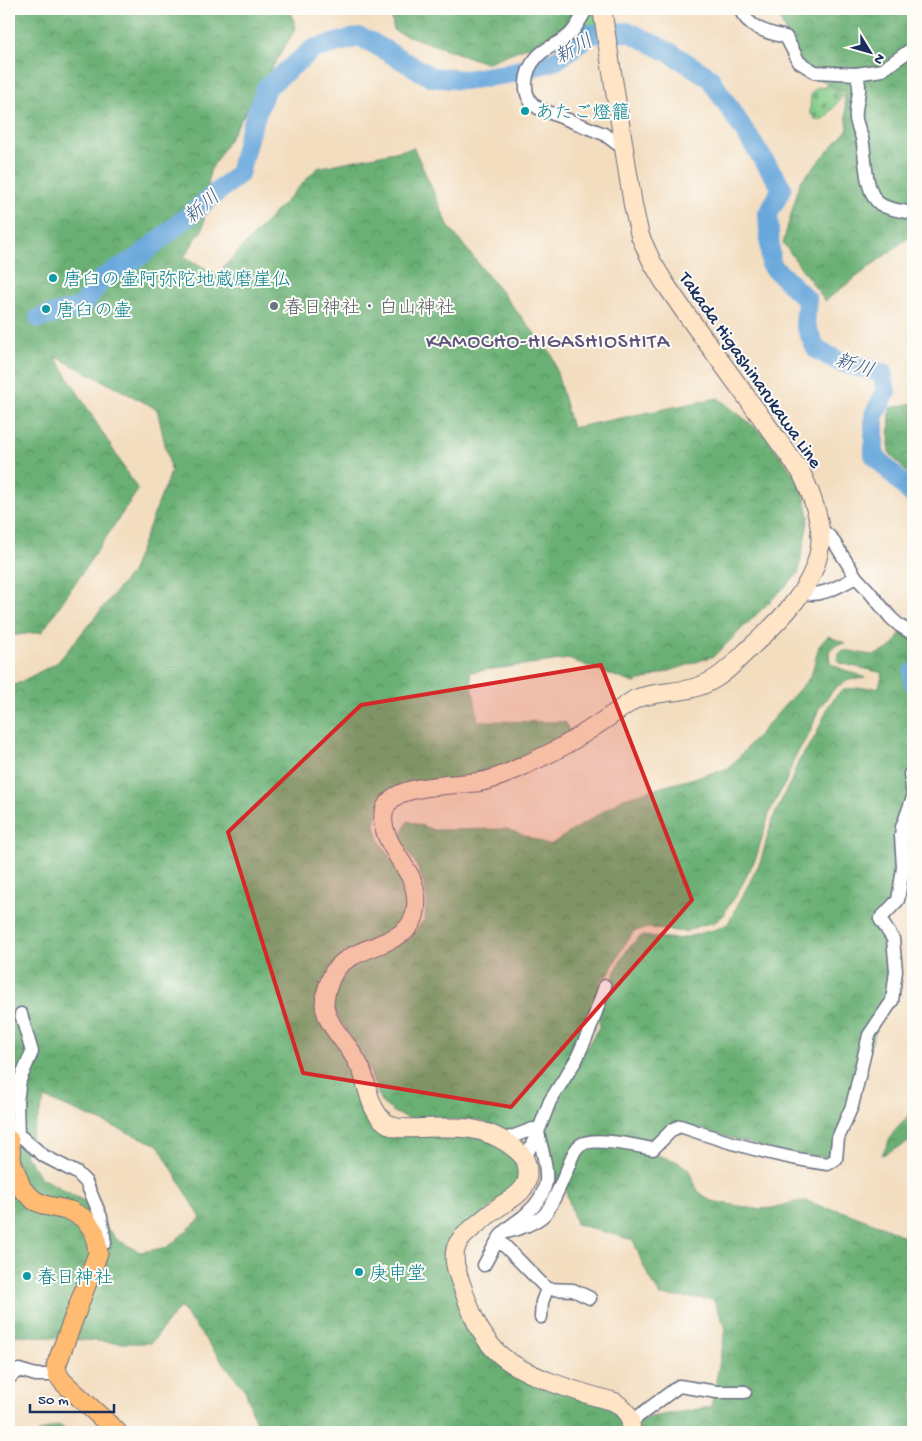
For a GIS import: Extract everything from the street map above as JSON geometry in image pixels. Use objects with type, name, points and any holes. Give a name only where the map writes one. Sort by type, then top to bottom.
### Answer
[{"type":"main road","name":"Takada Higashinarukawa Line","points":[[525,1158],[503,1140],[488,1132],[463,1127],[403,1128],[391,1126],[379,1116],[372,1105],[362,1070],[352,1052],[334,1028],[324,1007],[328,986],[334,971],[358,952],[388,941],[405,932],[412,922],[416,911],[416,895],[412,880],[386,836],[383,825],[385,810],[392,799],[410,790],[482,782],[505,774],[566,744],[635,700],[646,696],[694,688],[710,682],[767,632],[792,606],[802,592],[816,560],[820,545],[812,495],[801,472],[684,311],[652,262],[640,236],[602,9]]},
{"type":"main road","points":[[9,1140],[12,1163],[22,1189],[35,1201],[71,1211],[85,1220],[95,1233],[98,1253],[56,1366],[58,1375],[63,1382],[117,1432]]},
{"type":"main road","points":[[525,1158],[528,1173],[525,1185],[519,1193],[491,1213],[458,1244],[454,1261],[474,1319],[496,1352],[514,1366],[537,1376],[615,1402],[624,1409],[632,1427]]},
{"type":"street","points":[[587,9],[572,33],[537,56],[526,78],[527,96],[532,104],[555,116],[604,134],[624,149]]},
{"type":"street","points":[[740,9],[745,18],[761,30],[786,37],[800,62],[815,72],[856,74],[882,70],[913,48]]},
{"type":"street","points":[[856,74],[860,84],[856,119],[873,196],[879,204],[888,208],[913,213]]},
{"type":"street","points":[[818,526],[832,539],[856,577],[891,618],[911,632]]},
{"type":"street","points":[[802,592],[809,595],[833,589],[856,577]]},
{"type":"street","points":[[500,1236],[526,1226],[545,1214],[561,1184],[574,1153],[580,1145],[595,1142],[621,1143],[653,1149],[672,1130],[680,1126],[710,1137],[802,1160],[828,1164],[836,1159],[838,1138],[852,1106],[869,1035],[892,1001],[896,971],[893,939],[880,919],[898,900],[903,868],[902,827],[913,796],[910,774],[913,769]]},
{"type":"street","points":[[525,1158],[550,1101],[576,1060],[590,1030],[605,986]]},
{"type":"street","points":[[21,1014],[32,1052],[20,1080],[17,1102],[18,1134],[44,1156],[77,1173],[86,1182],[101,1217],[105,1245],[98,1253]]},
{"type":"street","points":[[484,1264],[500,1236],[537,1205],[544,1190],[547,1177],[546,1160],[538,1132],[532,1129],[503,1140]]},
{"type":"street","points":[[500,1236],[548,1289],[573,1290],[590,1298]]},
{"type":"street","points":[[540,1317],[542,1302],[548,1289]]},
{"type":"street","points":[[9,1378],[19,1370],[36,1375],[58,1375]]},
{"type":"street","points":[[632,1427],[680,1386],[716,1392],[745,1392]]},
{"type":"highlighted area","points":[[601,665],[692,900],[511,1107],[303,1073],[228,832],[361,705]]},
{"type":"green space","points":[[9,9],[290,9],[296,28],[210,171],[203,228],[184,257],[217,274],[317,168],[414,148],[449,227],[552,355],[572,428],[718,398],[765,435],[795,476],[805,497],[809,516],[798,574],[714,656],[634,683],[568,659],[470,672],[478,721],[565,722],[570,733],[503,768],[378,808],[375,826],[379,840],[405,883],[409,896],[409,910],[400,926],[320,983],[346,1057],[355,1073],[373,1121],[443,1130],[484,1139],[503,1148],[518,1162],[520,1176],[514,1187],[451,1241],[479,1341],[612,1409],[624,1423],[624,1432],[259,1432],[245,1390],[180,1307],[151,1343],[124,1343],[17,1335],[9,1340],[9,688],[58,662],[131,573],[171,471],[157,409],[55,356],[138,490],[42,632],[9,636]],"holes":[[[45,1098],[158,1145],[201,1218],[168,1247],[140,1252],[116,1239],[87,1203],[40,1177],[25,1154]]]},
{"type":"green space","points":[[390,9],[583,9],[565,32],[486,63],[394,31]]},
{"type":"green space","points":[[593,9],[596,9],[601,40],[562,66],[545,71],[537,69],[551,54],[577,35]]},
{"type":"green space","points":[[778,9],[913,9],[913,234],[825,301],[783,243],[800,182],[848,129],[844,93],[802,68],[778,15]]},
{"type":"green space","points":[[827,84],[843,95],[826,117],[817,121],[810,113],[811,93],[818,87],[823,88]]},
{"type":"green space","points":[[913,403],[913,480],[889,452],[890,408]]},
{"type":"green space","points":[[903,632],[913,638],[913,759],[910,765],[908,796],[894,899],[877,914],[876,924],[890,941],[894,981],[830,1158],[776,1151],[676,1122],[652,1142],[587,1138],[553,1195],[537,1214],[530,1218],[542,1204],[543,1134],[562,1089],[600,1025],[598,1019],[605,998],[615,973],[627,951],[642,936],[679,939],[717,929],[728,924],[761,860],[772,820],[798,762],[815,737],[829,705],[845,689],[879,687],[883,673],[840,663],[837,660],[838,654],[847,651],[872,655],[879,653],[893,646]]},
{"type":"green space","points":[[828,636],[845,643],[836,645],[829,651],[830,662],[865,678],[849,680],[836,687],[819,708],[811,730],[795,757],[786,781],[770,811],[756,858],[736,896],[724,915],[715,922],[698,926],[685,932],[648,928],[634,931],[607,976],[603,977],[602,985],[579,1045],[573,1040],[564,1072],[540,1122],[511,1133],[479,1120],[411,1119],[395,1113],[381,1102],[365,1059],[334,1008],[337,986],[350,968],[408,940],[425,919],[427,898],[423,881],[415,862],[399,839],[408,821],[434,830],[507,829],[550,845],[624,798],[729,768],[811,676],[819,646]]},
{"type":"green space","points":[[913,811],[913,863],[908,867],[906,831]]},
{"type":"green space","points":[[913,1111],[913,1140],[882,1155],[893,1133]]},
{"type":"green space","points":[[585,1148],[633,1148],[676,1161],[688,1169],[698,1191],[711,1201],[756,1209],[807,1201],[829,1209],[839,1210],[889,1229],[913,1242],[913,1432],[638,1432],[639,1419],[711,1407],[726,1328],[713,1299],[660,1296],[643,1265],[633,1240],[576,1224],[565,1188],[580,1154]]},
{"type":"green space","points":[[59,1425],[68,1432],[38,1432]]},
{"type":"waterway","name":"新川","points":[[39,318],[81,307],[103,278],[140,256],[239,174],[249,134],[266,88],[313,49],[359,37],[431,77],[465,80],[506,74],[557,60],[590,34],[629,32],[669,52],[709,77],[782,188],[768,214],[771,265],[807,300],[805,324],[816,349],[842,363],[883,373],[886,392],[874,415],[874,455],[913,495]]},
{"type":"waterway","name":"新川","points":[[913,673],[913,682]]},
{"type":"place","name":"あたご燈籠","points":[[525,111]]},
{"type":"place","name":"唐臼の壷阿弥陀地蔵磨崖仏","points":[[53,278]]},
{"type":"place","name":"春日神社・白山神社","points":[[274,306]]},
{"type":"place","name":"唐臼の壷","points":[[46,309]]},
{"type":"place","name":"庚申堂","points":[[359,1272]]},
{"type":"place","name":"春日神社","points":[[27,1276]]},
{"type":"district","name":"KAMOCHO-HIGASHIOSHITA","points":[[548,340]]}]
